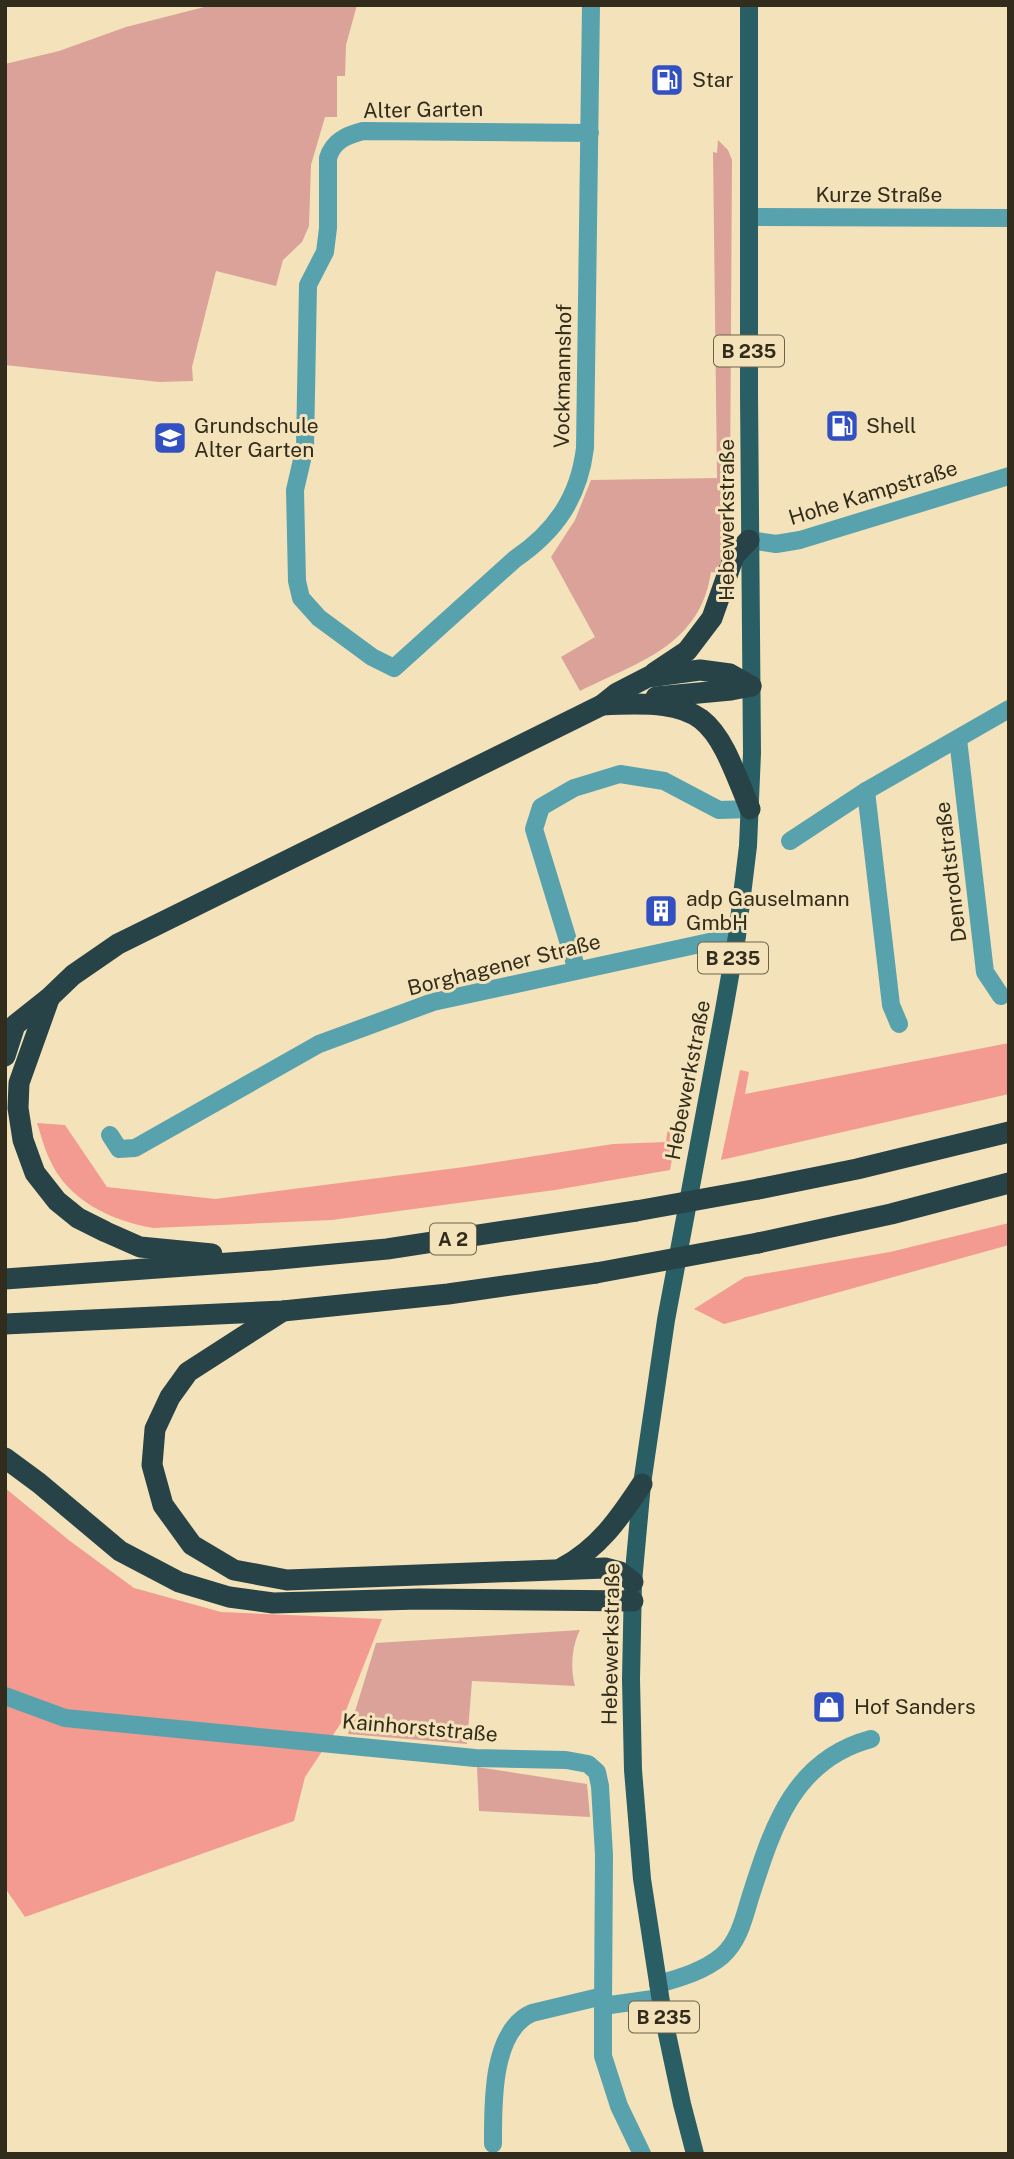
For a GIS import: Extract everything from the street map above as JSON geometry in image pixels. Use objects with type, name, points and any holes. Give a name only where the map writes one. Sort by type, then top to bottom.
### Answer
[{"type":"highway","points":[[613,705],[617,693],[648,677],[687,651],[712,618],[734,556],[749,540]]},
{"type":"highway","points":[[648,677],[700,670],[730,674],[751,686]]},
{"type":"highway","points":[[5,1056],[15,1025],[73,975],[118,944],[613,705],[751,686]]},
{"type":"highway","points":[[613,705],[675,706],[696,715],[718,735],[750,809]]},
{"type":"highway","points":[[49,998],[19,1083],[18,1108],[23,1140],[35,1172],[57,1200],[78,1218],[141,1247],[270,1260]]},
{"type":"highway","name":"A 2","points":[[5,1279],[387,1249],[636,1211],[758,1189],[858,1169],[1009,1132]]},
{"type":"highway","points":[[5,1324],[283,1311],[448,1294],[596,1273],[758,1243],[891,1214],[1009,1183]]},
{"type":"highway","points":[[283,1311],[188,1372],[170,1397],[156,1429],[152,1465],[163,1505],[192,1545],[234,1570],[287,1580],[605,1568],[620,1572],[633,1592]]},
{"type":"highway","points":[[5,1458],[120,1551],[179,1582],[229,1597],[273,1603],[633,1592]]},
{"type":"highway","points":[[560,1569],[584,1556],[599,1543],[642,1484]]},
{"type":"main road","name":"Hebewerkstraße","points":[[695,2154],[659,1991],[642,1879],[633,1770],[633,1592],[642,1484],[666,1320],[737,936],[750,809],[749,5]]},
{"type":"street","name":"Vockmannshof","points":[[394,668],[551,530],[564,511],[583,467],[591,5]]},
{"type":"street","name":"Alter Garten","points":[[394,668],[372,657],[319,618],[301,598],[295,549],[295,490],[305,447],[309,285],[325,252],[330,151],[343,138],[363,131],[590,133]]},
{"type":"street","name":"Kurze Straße","points":[[749,217],[1009,218]]},
{"type":"street","name":"Hohe Kampstraße","points":[[749,540],[776,544],[800,540],[1009,476]]},
{"type":"street","points":[[790,841],[866,791],[1009,709]]},
{"type":"street","name":"Denrodtstraße","points":[[958,739],[985,972],[1001,996]]},
{"type":"street","points":[[577,970],[534,829],[541,807],[574,788],[620,774],[664,782],[719,810],[750,809]]},
{"type":"street","points":[[866,791],[891,1004],[899,1024]]},
{"type":"street","name":"Borghagener Straße","points":[[110,1135],[119,1149],[135,1148],[319,1044],[433,1002],[737,936]]},
{"type":"street","name":"Kainhorststraße","points":[[5,1696],[65,1717],[475,1758],[566,1760],[588,1764],[597,1772],[604,1855],[603,2056],[619,2106],[642,2154]]},
{"type":"street","points":[[493,2144],[498,2072],[503,2048],[512,2028],[532,2012],[659,1991],[722,1955],[734,1942],[742,1925],[780,1813],[817,1768],[841,1751],[871,1739]]},
{"type":"shaded area","points":[[212,5],[357,5],[346,45],[345,76],[337,76],[337,117],[325,117],[311,165],[309,226],[302,242],[283,260],[276,286],[216,271],[192,367],[193,381],[159,382],[5,365],[5,64],[59,51],[126,27]]},
{"type":"shaded area","points":[[718,140],[728,150],[732,160],[730,493],[719,573],[711,572],[705,597],[694,618],[680,635],[644,660],[580,691],[561,657],[595,637],[551,557],[575,520],[591,480],[717,478],[713,152],[717,153]]},
{"type":"shaded area","points":[[1009,1043],[1009,1094],[721,1160],[740,1070],[749,1072],[745,1094]]},
{"type":"shaded area","points":[[37,1123],[65,1125],[107,1187],[215,1199],[464,1167],[613,1144],[666,1142],[668,1126],[674,1149],[670,1170],[555,1190],[332,1220],[153,1228],[107,1214],[79,1197],[58,1174],[46,1151]]},
{"type":"shaded area","points":[[1009,1223],[1009,1245],[724,1324],[694,1309],[745,1277],[890,1252]]},
{"type":"shaded area","points":[[5,1488],[134,1588],[221,1612],[382,1619],[341,1723],[305,1777],[294,1821],[25,1917],[5,1888]]},
{"type":"shaded area","points":[[580,1630],[573,1657],[575,1686],[472,1681],[467,1744],[348,1734],[376,1643]]},
{"type":"shaded area","points":[[477,1767],[587,1784],[590,1817],[479,1811]]},
{"type":"place","name":"Star","points":[[667,80]]},
{"type":"place","name":"Shell","points":[[842,426]]},
{"type":"place","name":"Grundschule Alter Garten","points":[[170,438]]},
{"type":"place","name":"adp Gauselmann GmbH","points":[[661,911]]},
{"type":"place","name":"Hof Sanders","points":[[829,1707]]}]
